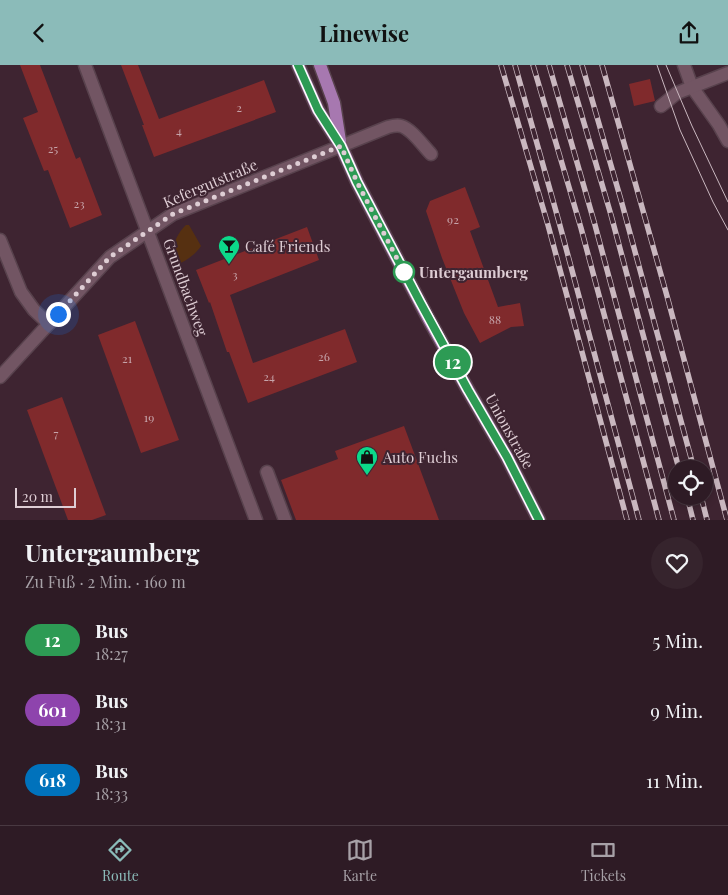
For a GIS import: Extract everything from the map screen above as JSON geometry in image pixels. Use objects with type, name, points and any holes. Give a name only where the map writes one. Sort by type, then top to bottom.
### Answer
[{"type":"main road","name":"Unionstraße","points":[[298,65],[318,110],[341,146],[357,182],[424,309],[507,457],[539,520]]},
{"type":"main road","name":"Unionstraße","points":[[320,65],[334,103],[341,146]]},
{"type":"street","name":"Grundbachweg","points":[[85,65],[256,520]]},
{"type":"street","points":[[684,65],[692,87],[728,141]]},
{"type":"street","points":[[660,106],[678,93],[728,73]]},
{"type":"street","points":[[341,146],[388,127],[400,126],[414,135],[431,154]]},
{"type":"street","name":"Kefergutstraße","points":[[0,377],[110,257],[173,214],[341,146]]},
{"type":"street","points":[[0,240],[21,292],[34,310],[49,324]]},
{"type":"street","points":[[267,472],[285,520]]},
{"type":"shaded area","points":[[186,225],[189,225],[201,246],[190,258],[175,265],[173,260],[174,243]]},
{"type":"building","points":[[20,65],[40,65],[76,159],[80,157],[102,215],[70,228],[48,170],[44,171],[23,118],[38,112]]},
{"type":"building","points":[[121,65],[138,65],[159,119],[264,80],[276,112],[154,157]]},
{"type":"building","points":[[650,79],[655,101],[634,106],[629,84]]},
{"type":"building","points":[[465,187],[480,227],[470,231],[498,307],[520,303],[524,326],[511,327],[480,343],[464,313],[426,211],[430,201]]},
{"type":"building","points":[[307,227],[319,260],[230,295],[253,363],[345,329],[357,362],[248,403],[196,270]]},
{"type":"building","points":[[135,321],[179,440],[141,453],[98,335]]},
{"type":"building","points":[[62,397],[106,515],[92,520],[68,520],[27,410]]},
{"type":"building","points":[[404,426],[439,520],[296,520],[281,480],[338,459],[335,451]]},
{"type":"tram line","points":[[657,65],[680,130],[728,230]]},
{"type":"tram line","points":[[666,65],[728,202]]},
{"type":"railway","points":[[501,65],[548,225],[627,520]]},
{"type":"railway","points":[[515,65],[639,520]]},
{"type":"railway","points":[[533,65],[581,228],[659,520]]},
{"type":"railway","points":[[549,65],[595,225],[674,520]]},
{"type":"railway","points":[[567,65],[611,215],[677,460]]},
{"type":"railway","points":[[582,65],[692,460]]},
{"type":"railway","points":[[602,65],[727,520]]},
{"type":"railway","points":[[689,505],[693,520]]},
{"type":"railway","points":[[703,505],[707,520]]},
{"type":"bus line","name":"12","points":[[298,65],[318,110],[341,146],[357,182],[420,302],[507,457],[539,520]]},
{"type":"place","name":"Café Friends","points":[[229,265]]},
{"type":"place","name":"Untergaumberg","points":[[404,272]]},
{"type":"place","name":"Auto Fuchs","points":[[367,476]]},
{"type":"route","points":[[58,314],[110,257],[173,214],[341,146],[357,182],[404,272]]}]
